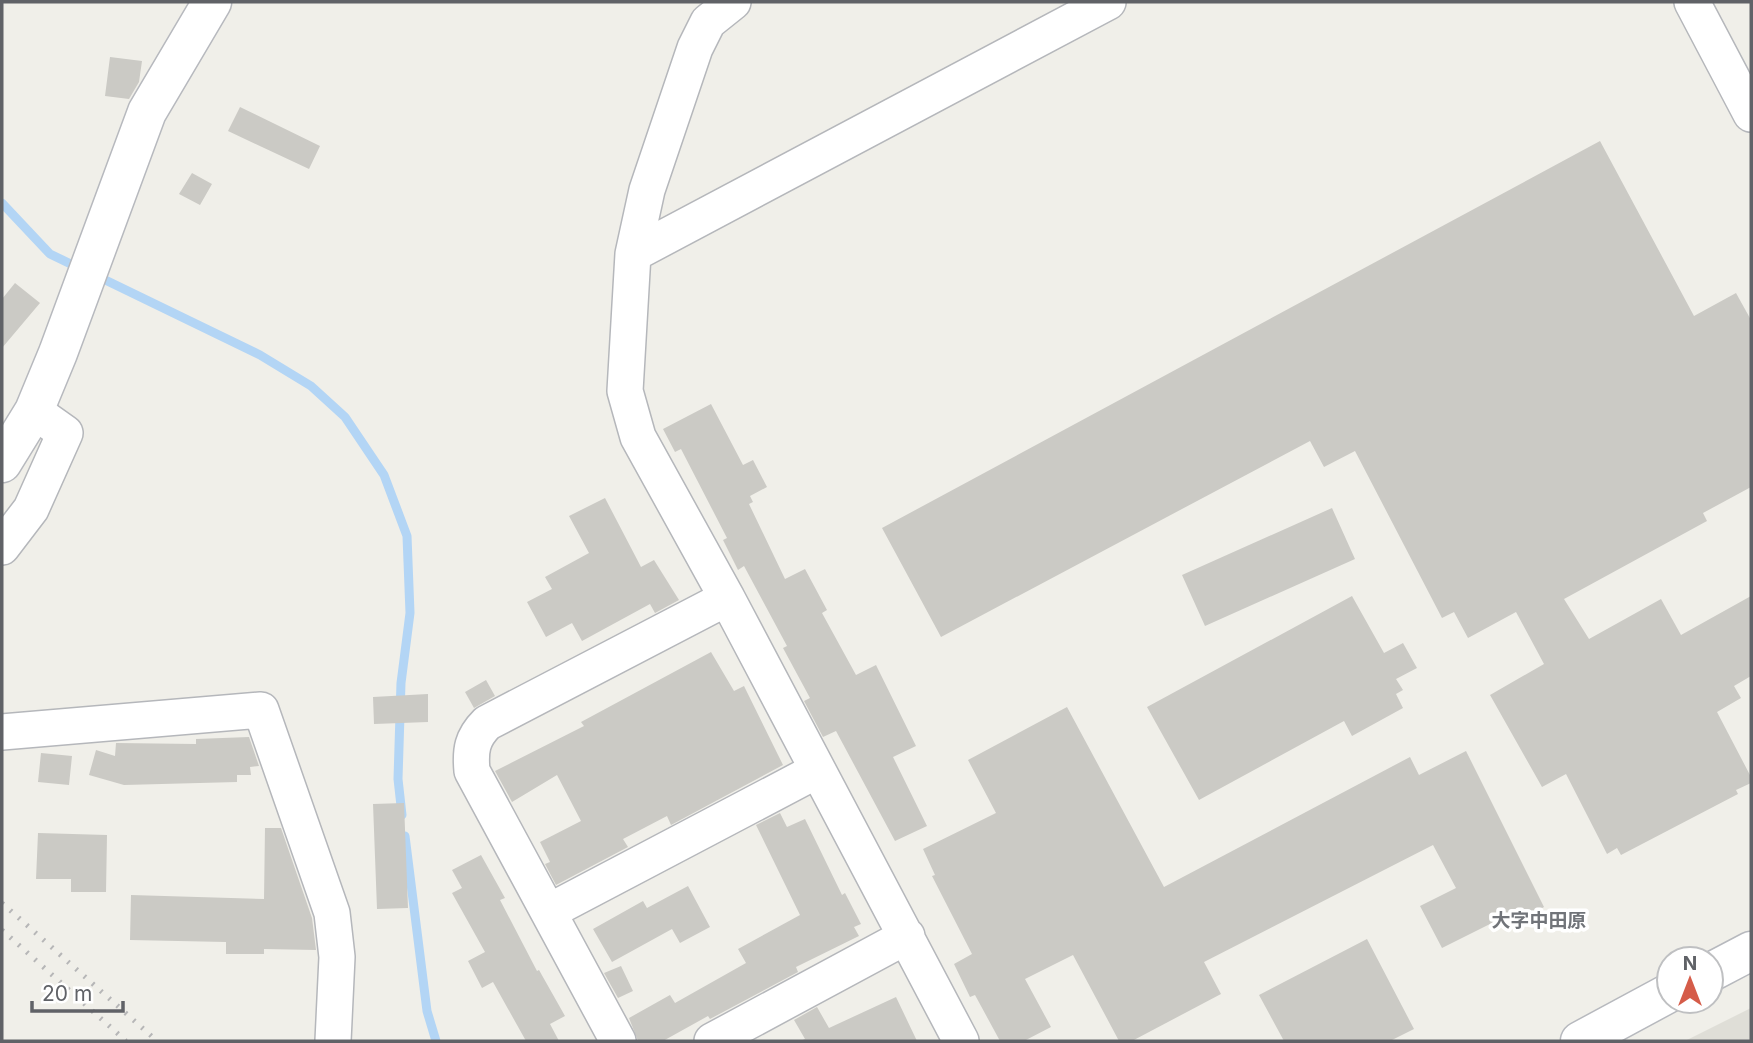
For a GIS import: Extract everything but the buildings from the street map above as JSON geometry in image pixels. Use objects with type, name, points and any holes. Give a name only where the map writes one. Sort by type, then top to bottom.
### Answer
[{"type":"street","points":[[2,463],[34,411],[147,112],[212,2]]},
{"type":"street","points":[[733,2],[708,22],[695,48],[648,190],[633,254],[625,391],[638,437],[727,598],[816,771],[961,1041]]},
{"type":"street","points":[[633,254],[1108,2]]},
{"type":"street","points":[[1692,2],[1751,114]]},
{"type":"street","points":[[2,547],[31,509],[65,433],[34,411]]},
{"type":"street","points":[[618,1041],[472,771],[470,751],[476,734],[487,723],[727,598]]},
{"type":"street","points":[[2,732],[261,710],[332,912],[337,957],[333,1041]]},
{"type":"street","points":[[550,911],[816,771]]},
{"type":"street","points":[[712,1041],[906,936]]},
{"type":"street","points":[[1725,965],[1751,951]]},
{"type":"street","points":[[1580,1041],[1655,1001]]},
{"type":"shaded area","points":[[1751,1008],[1751,1041],[1685,1041]]},
{"type":"waterway","points":[[2,203],[50,254],[79,268]]},
{"type":"waterway","points":[[95,275],[260,355],[311,386],[345,417],[384,475],[407,536],[410,613],[401,683],[398,779],[402,815]]},
{"type":"waterway","points":[[405,836],[427,1011],[436,1041]]},
{"type":"railway","points":[[2,903],[157,1041]]},
{"type":"railway","points":[[2,930],[126,1041]]},
{"type":"district","name":"大字中田原","points":[[1539,920]]}]
